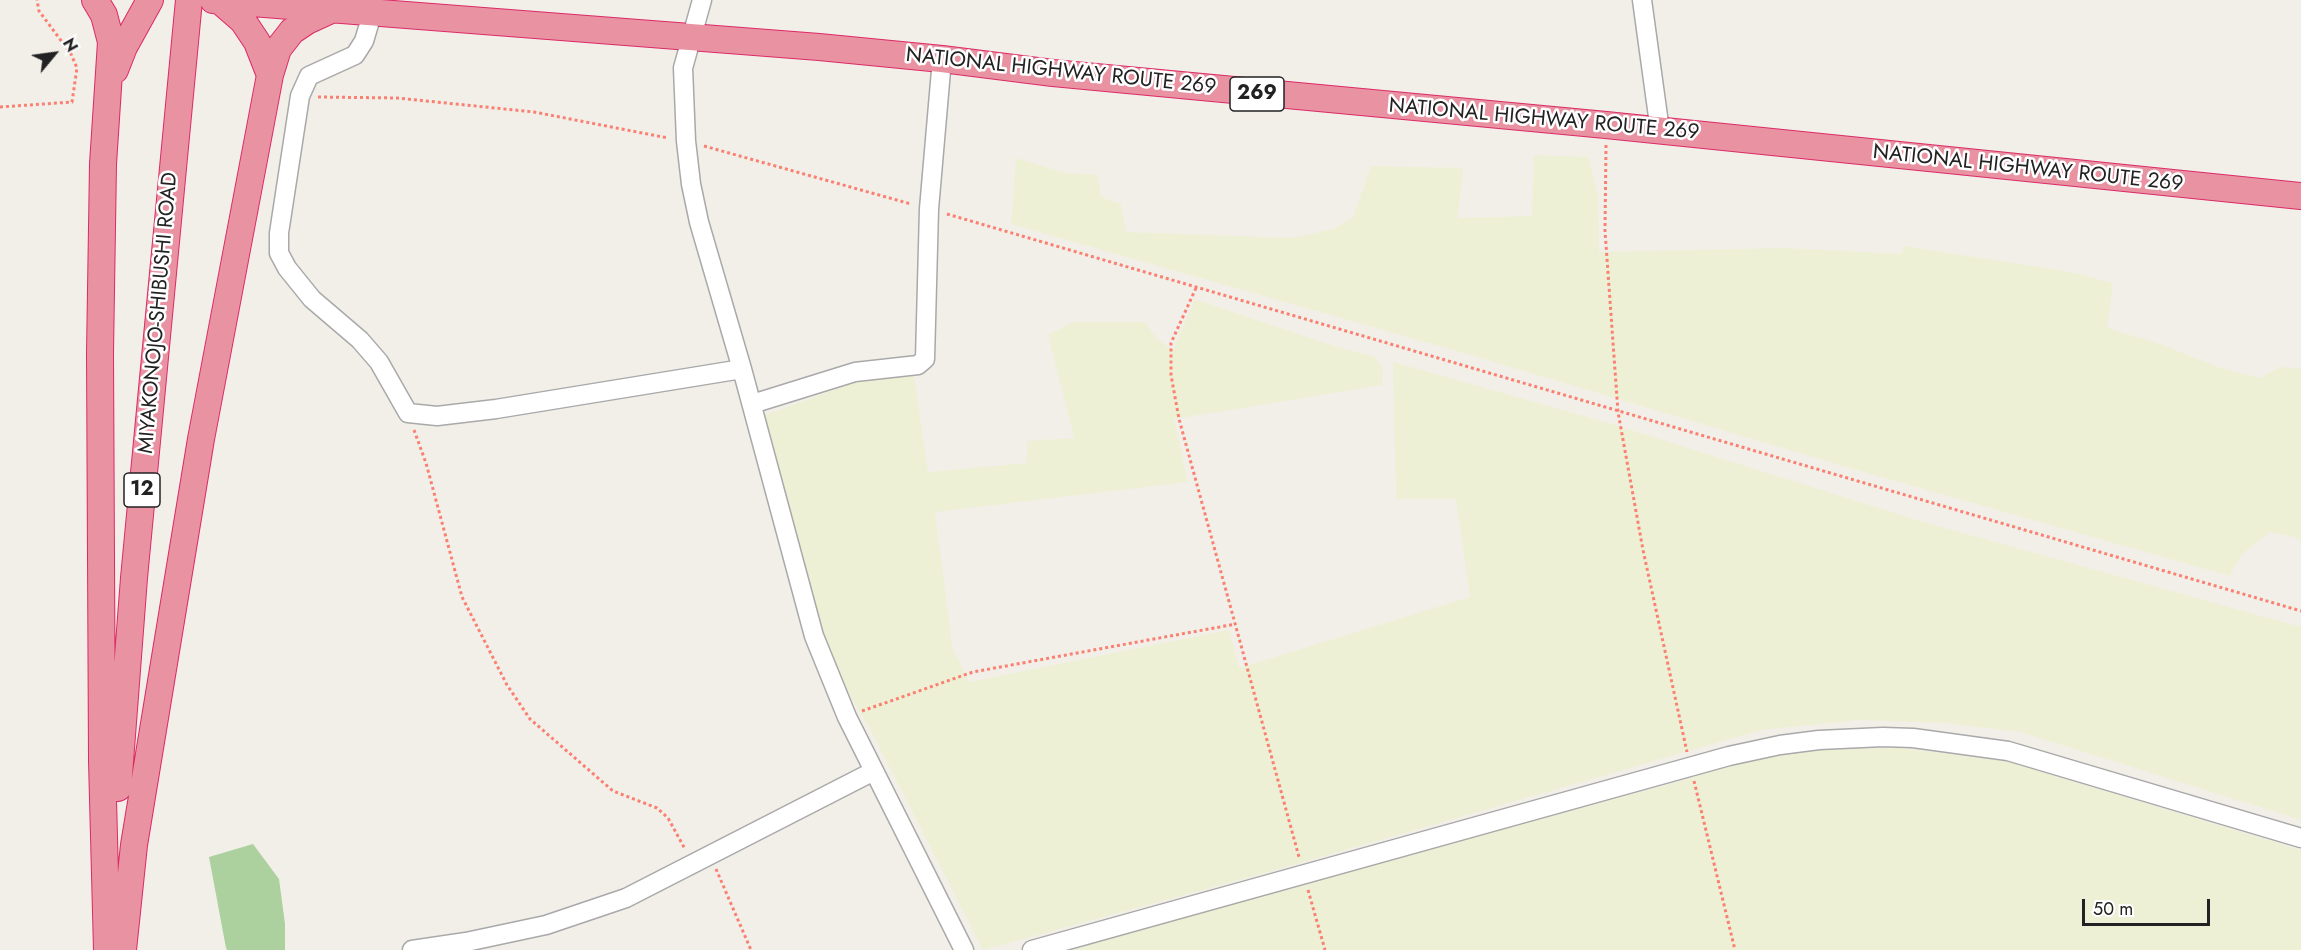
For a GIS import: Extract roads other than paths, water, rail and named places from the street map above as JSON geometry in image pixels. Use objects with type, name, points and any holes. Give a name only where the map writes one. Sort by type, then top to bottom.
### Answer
[{"type":"highway","points":[[95,0],[104,15],[111,42],[103,164],[100,353],[102,760],[108,950]]},
{"type":"highway","points":[[110,84],[124,47],[150,0]]},
{"type":"highway","name":"MIYAKONOJO-SHIBUSHI ROAD","points":[[108,950],[118,774],[132,601],[189,0]]},
{"type":"highway","name":"NATIONAL HIGHWAY ROUTE 269","points":[[213,0],[323,5],[819,47],[1222,90],[1606,125],[2301,196]]},
{"type":"highway","points":[[221,0],[243,21],[257,42],[270,75]]},
{"type":"highway","points":[[123,950],[134,845],[193,486],[270,75],[278,49],[292,31],[307,21],[323,5]]},
{"type":"street","points":[[702,0],[683,68],[686,141],[691,184],[699,222],[752,404],[814,636],[847,717],[964,950]]},
{"type":"street","points":[[1642,0],[1660,131]]},
{"type":"street","points":[[373,11],[364,41],[355,55],[309,76],[300,96],[279,233],[279,253],[287,268],[312,299],[360,340],[378,362],[408,413],[437,416],[496,409],[742,369]]},
{"type":"street","points":[[752,404],[855,372],[918,365],[925,359],[930,209],[942,59]]},
{"type":"street","points":[[1032,950],[1729,756],[1780,745],[1819,740],[1883,737],[1974,745],[2041,760],[2301,838]]},
{"type":"street","points":[[412,950],[466,942],[546,925],[626,898],[874,771]]}]
